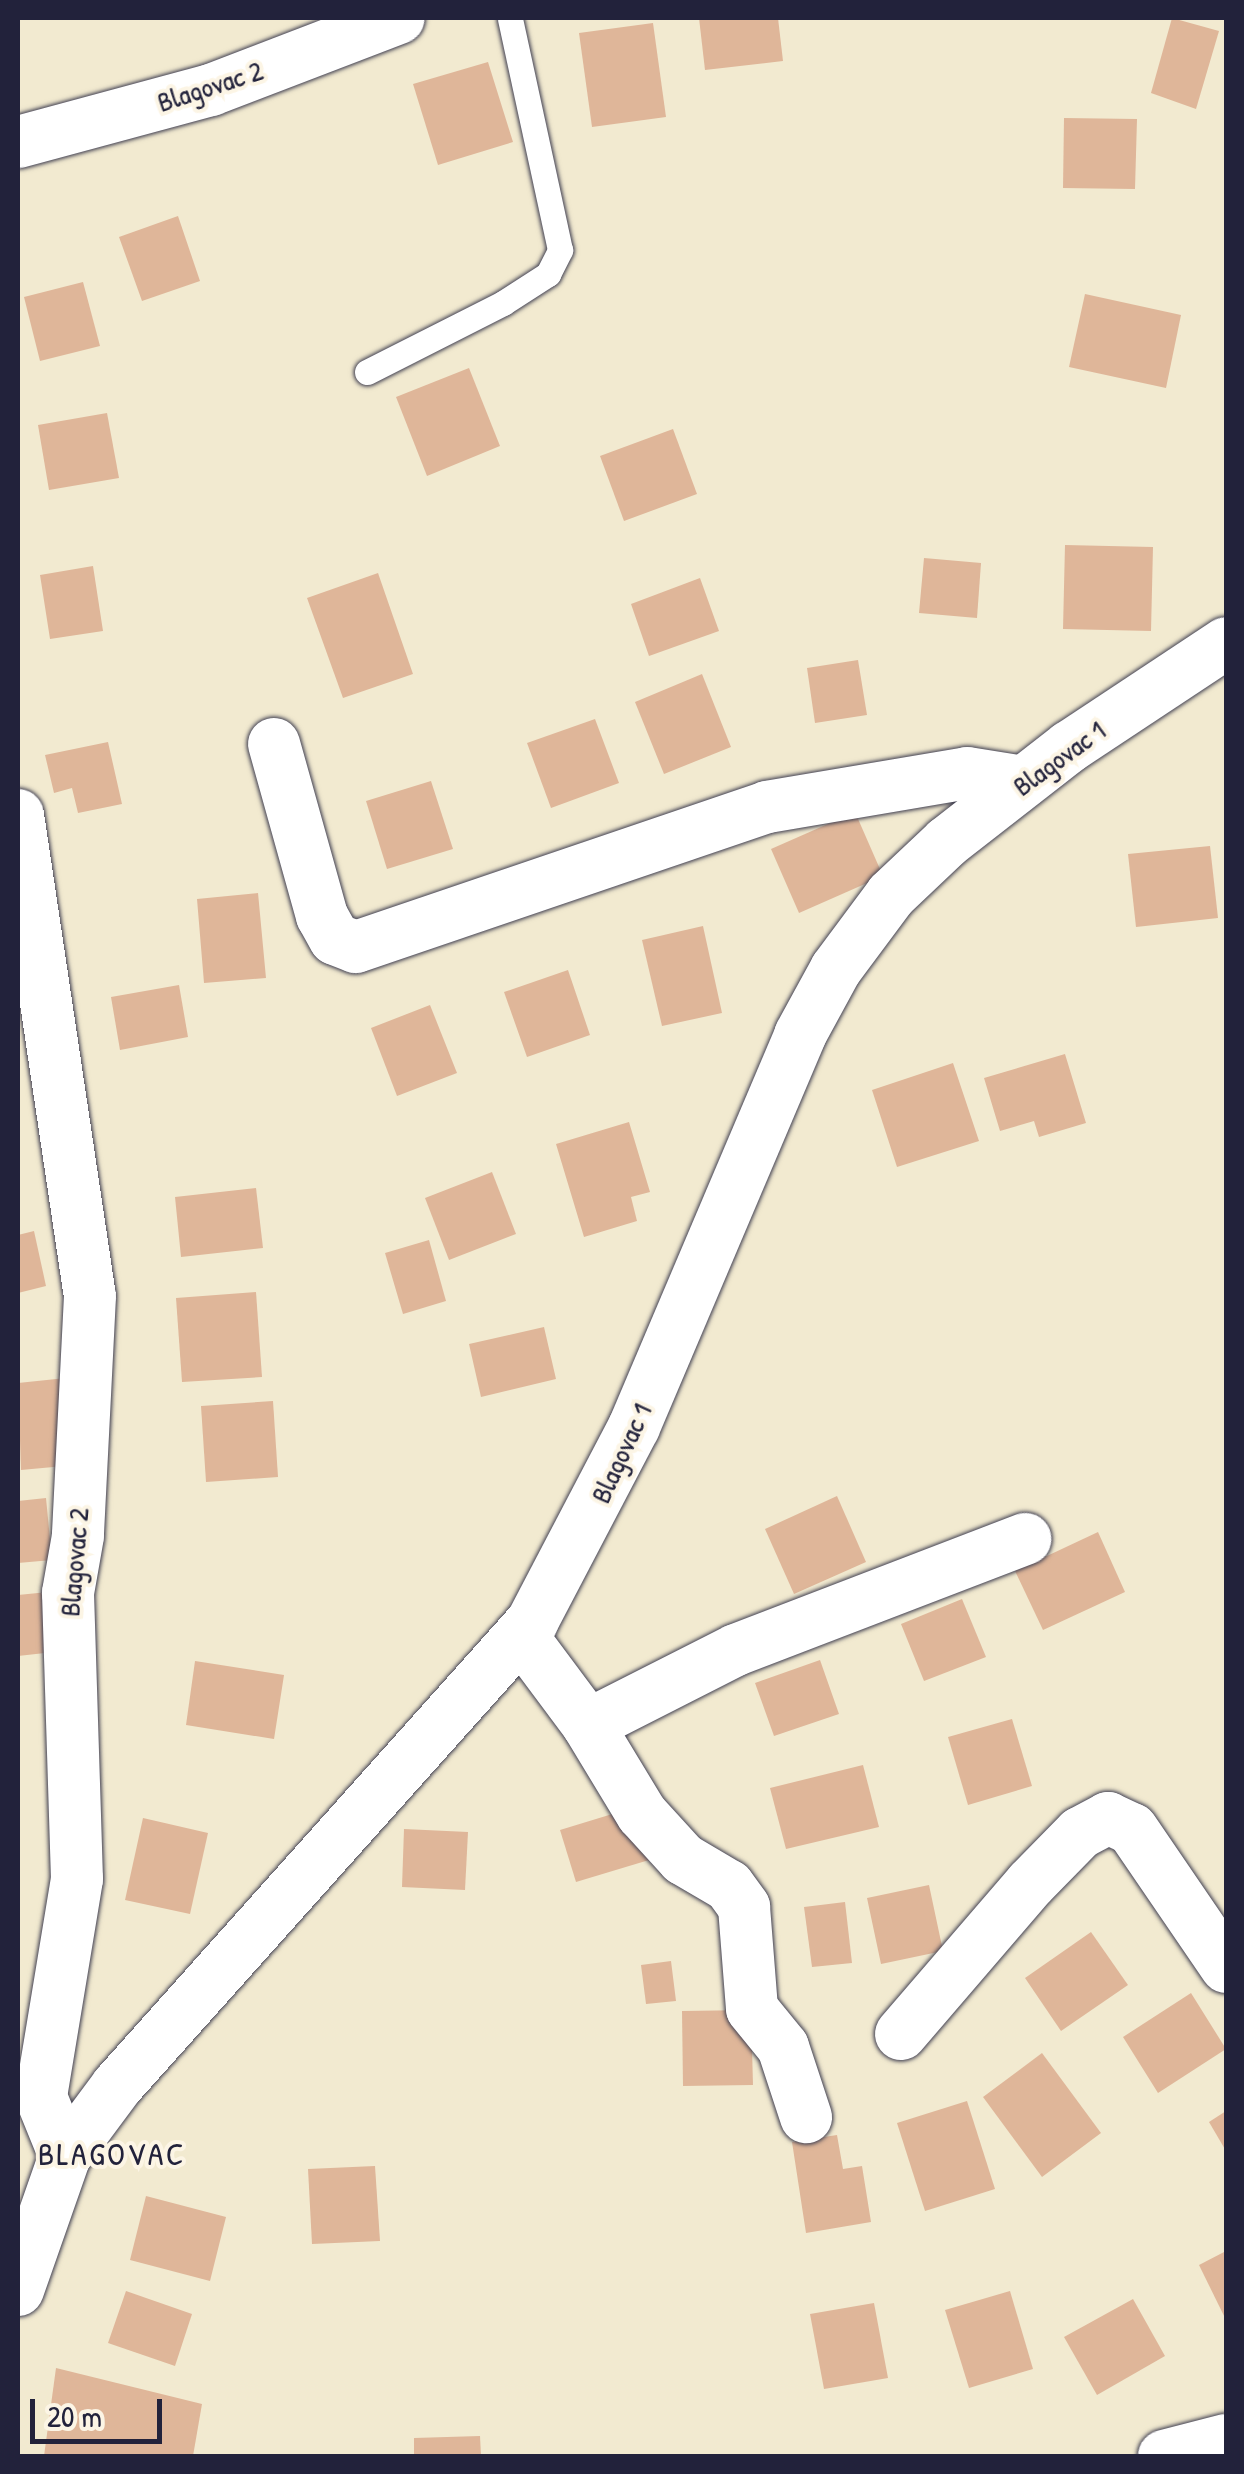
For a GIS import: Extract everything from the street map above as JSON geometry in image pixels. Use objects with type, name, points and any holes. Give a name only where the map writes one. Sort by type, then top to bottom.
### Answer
[{"type":"street","name":"Blagovac 2","points":[[18,142],[211,90],[398,18]]},
{"type":"street","name":"Blagovac 1","points":[[18,2290],[65,2156],[167,2028],[520,1635],[618,1460],[800,1034],[836,969],[890,895],[1024,782],[1226,644]]},
{"type":"street","points":[[274,744],[322,916],[334,939],[356,947],[767,807],[968,773],[1024,782]]},
{"type":"street","name":"Blagovac 2","points":[[18,815],[29,966],[90,1296],[78,1536],[68,1593],[77,1879],[41,2097],[65,2156]]},
{"type":"street","points":[[588,1725],[736,1650],[1025,1540]]},
{"type":"street","points":[[520,1635],[588,1725],[642,1814],[683,1859],[729,1886],[744,1907],[752,2009],[783,2047],[806,2117]]},
{"type":"street","points":[[902,2034],[1032,1883],[1080,1833],[1108,1818],[1132,1828],[1226,1967]]},
{"type":"street","points":[[1164,2456],[1226,2440]]},
{"type":"lane","points":[[366,372],[504,304],[548,274],[560,250],[510,18]]},
{"type":"building","points":[[699,18],[778,18],[783,61],[705,70]]},
{"type":"building","points":[[1172,18],[1219,31],[1196,109],[1151,93]]},
{"type":"building","points":[[653,23],[666,117],[592,127],[579,33]]},
{"type":"building","points":[[488,62],[513,142],[438,165],[413,84]]},
{"type":"building","points":[[1064,118],[1137,119],[1135,189],[1063,188]]},
{"type":"building","points":[[178,216],[200,281],[142,301],[119,237]]},
{"type":"building","points":[[83,282],[100,346],[40,361],[24,297]]},
{"type":"building","points":[[1085,294],[1181,315],[1166,388],[1069,367]]},
{"type":"building","points":[[469,368],[500,446],[427,476],[396,397]]},
{"type":"building","points":[[107,413],[119,478],[49,490],[38,425]]},
{"type":"building","points":[[673,429],[697,494],[624,521],[600,456]]},
{"type":"building","points":[[1065,545],[1153,547],[1151,631],[1063,629]]},
{"type":"building","points":[[924,558],[981,563],[977,618],[919,613]]},
{"type":"building","points":[[93,566],[103,631],[50,639],[40,575]]},
{"type":"building","points":[[378,573],[413,674],[343,698],[307,598]]},
{"type":"building","points":[[700,578],[719,631],[649,656],[631,604]]},
{"type":"building","points":[[858,660],[867,715],[815,723],[807,668]]},
{"type":"building","points":[[702,674],[731,747],[664,774],[635,702]]},
{"type":"building","points":[[595,719],[619,783],[551,808],[527,743]]},
{"type":"building","points":[[108,742],[122,804],[78,813],[72,788],[54,793],[45,755]]},
{"type":"building","points":[[431,781],[453,849],[387,869],[366,801]]},
{"type":"building","points":[[855,812],[883,876],[799,913],[771,849]]},
{"type":"building","points":[[1210,846],[1218,918],[1136,927],[1128,854]]},
{"type":"building","points":[[258,893],[266,978],[204,983],[197,899]]},
{"type":"building","points":[[703,926],[722,1013],[662,1026],[642,940]]},
{"type":"building","points":[[568,970],[590,1035],[527,1057],[504,992]]},
{"type":"building","points":[[179,985],[188,1037],[120,1050],[111,997]]},
{"type":"building","points":[[430,1005],[457,1073],[397,1096],[371,1028]]},
{"type":"building","points":[[1065,1054],[1086,1123],[1039,1137],[1034,1121],[1000,1131],[984,1078]]},
{"type":"building","points":[[953,1063],[979,1141],[897,1167],[872,1090]]},
{"type":"building","points":[[629,1122],[650,1192],[631,1197],[637,1221],[584,1237],[556,1144]]},
{"type":"building","points":[[492,1172],[516,1234],[449,1260],[425,1198]]},
{"type":"building","points":[[256,1188],[263,1248],[181,1257],[175,1197]]},
{"type":"building","points":[[34,1231],[46,1286],[18,1293],[18,1235]]},
{"type":"building","points":[[429,1240],[446,1301],[403,1314],[385,1253]]},
{"type":"building","points":[[256,1292],[262,1377],[182,1382],[176,1298]]},
{"type":"building","points":[[544,1327],[556,1379],[481,1397],[469,1344]]},
{"type":"building","points":[[66,1378],[75,1465],[21,1470],[18,1383]]},
{"type":"building","points":[[273,1401],[278,1477],[206,1482],[201,1406]]},
{"type":"building","points":[[837,1496],[866,1562],[794,1594],[765,1529]]},
{"type":"building","points":[[46,1498],[52,1560],[18,1563],[18,1501]]},
{"type":"building","points":[[1098,1532],[1125,1592],[1043,1630],[1015,1571]]},
{"type":"building","points":[[48,1592],[54,1652],[18,1656],[18,1595]]},
{"type":"building","points":[[962,1599],[986,1657],[924,1681],[901,1624]]},
{"type":"building","points":[[820,1660],[839,1714],[774,1736],[755,1683]]},
{"type":"building","points":[[195,1661],[284,1675],[274,1739],[186,1725]]},
{"type":"building","points":[[1012,1719],[1032,1786],[968,1805],[948,1737]]},
{"type":"building","points":[[863,1765],[879,1827],[786,1849],[770,1788]]},
{"type":"building","points":[[632,1808],[649,1860],[576,1882],[560,1830]]},
{"type":"building","points":[[143,1818],[208,1833],[190,1914],[125,1900]]},
{"type":"building","points":[[404,1829],[468,1832],[465,1890],[402,1887]]},
{"type":"building","points":[[929,1885],[943,1951],[881,1964],[867,1898]]},
{"type":"building","points":[[845,1902],[852,1963],[812,1967],[804,1907]]},
{"type":"building","points":[[1091,1932],[1128,1985],[1061,2031],[1025,1978]]},
{"type":"building","points":[[671,1961],[676,2001],[646,2004],[641,1965]]},
{"type":"building","points":[[1191,1993],[1226,2049],[1158,2093],[1123,2037]]},
{"type":"building","points":[[751,2010],[753,2085],[683,2086],[682,2011]]},
{"type":"building","points":[[1042,2053],[1101,2133],[1042,2177],[983,2097]]},
{"type":"building","points":[[967,2101],[995,2189],[925,2211],[897,2123]]},
{"type":"building","points":[[1226,2111],[1226,2151],[1209,2122]]},
{"type":"building","points":[[837,2135],[843,2169],[862,2166],[871,2222],[806,2233],[792,2142]]},
{"type":"building","points":[[375,2166],[380,2241],[312,2244],[308,2169]]},
{"type":"building","points":[[146,2196],[226,2217],[210,2281],[130,2260]]},
{"type":"building","points":[[1226,2251],[1226,2320],[1199,2265]]},
{"type":"building","points":[[126,2291],[192,2314],[175,2366],[108,2343]]},
{"type":"building","points":[[1010,2291],[1033,2369],[969,2388],[945,2310]]},
{"type":"building","points":[[1133,2299],[1165,2356],[1097,2395],[1064,2337]]},
{"type":"building","points":[[874,2303],[888,2378],[824,2389],[810,2314]]},
{"type":"building","points":[[56,2368],[202,2404],[193,2456],[44,2456]]},
{"type":"building","points":[[480,2436],[481,2456],[414,2456],[414,2438]]},
{"type":"district","name":"BLAGOVAC","points":[[112,2154]]}]
